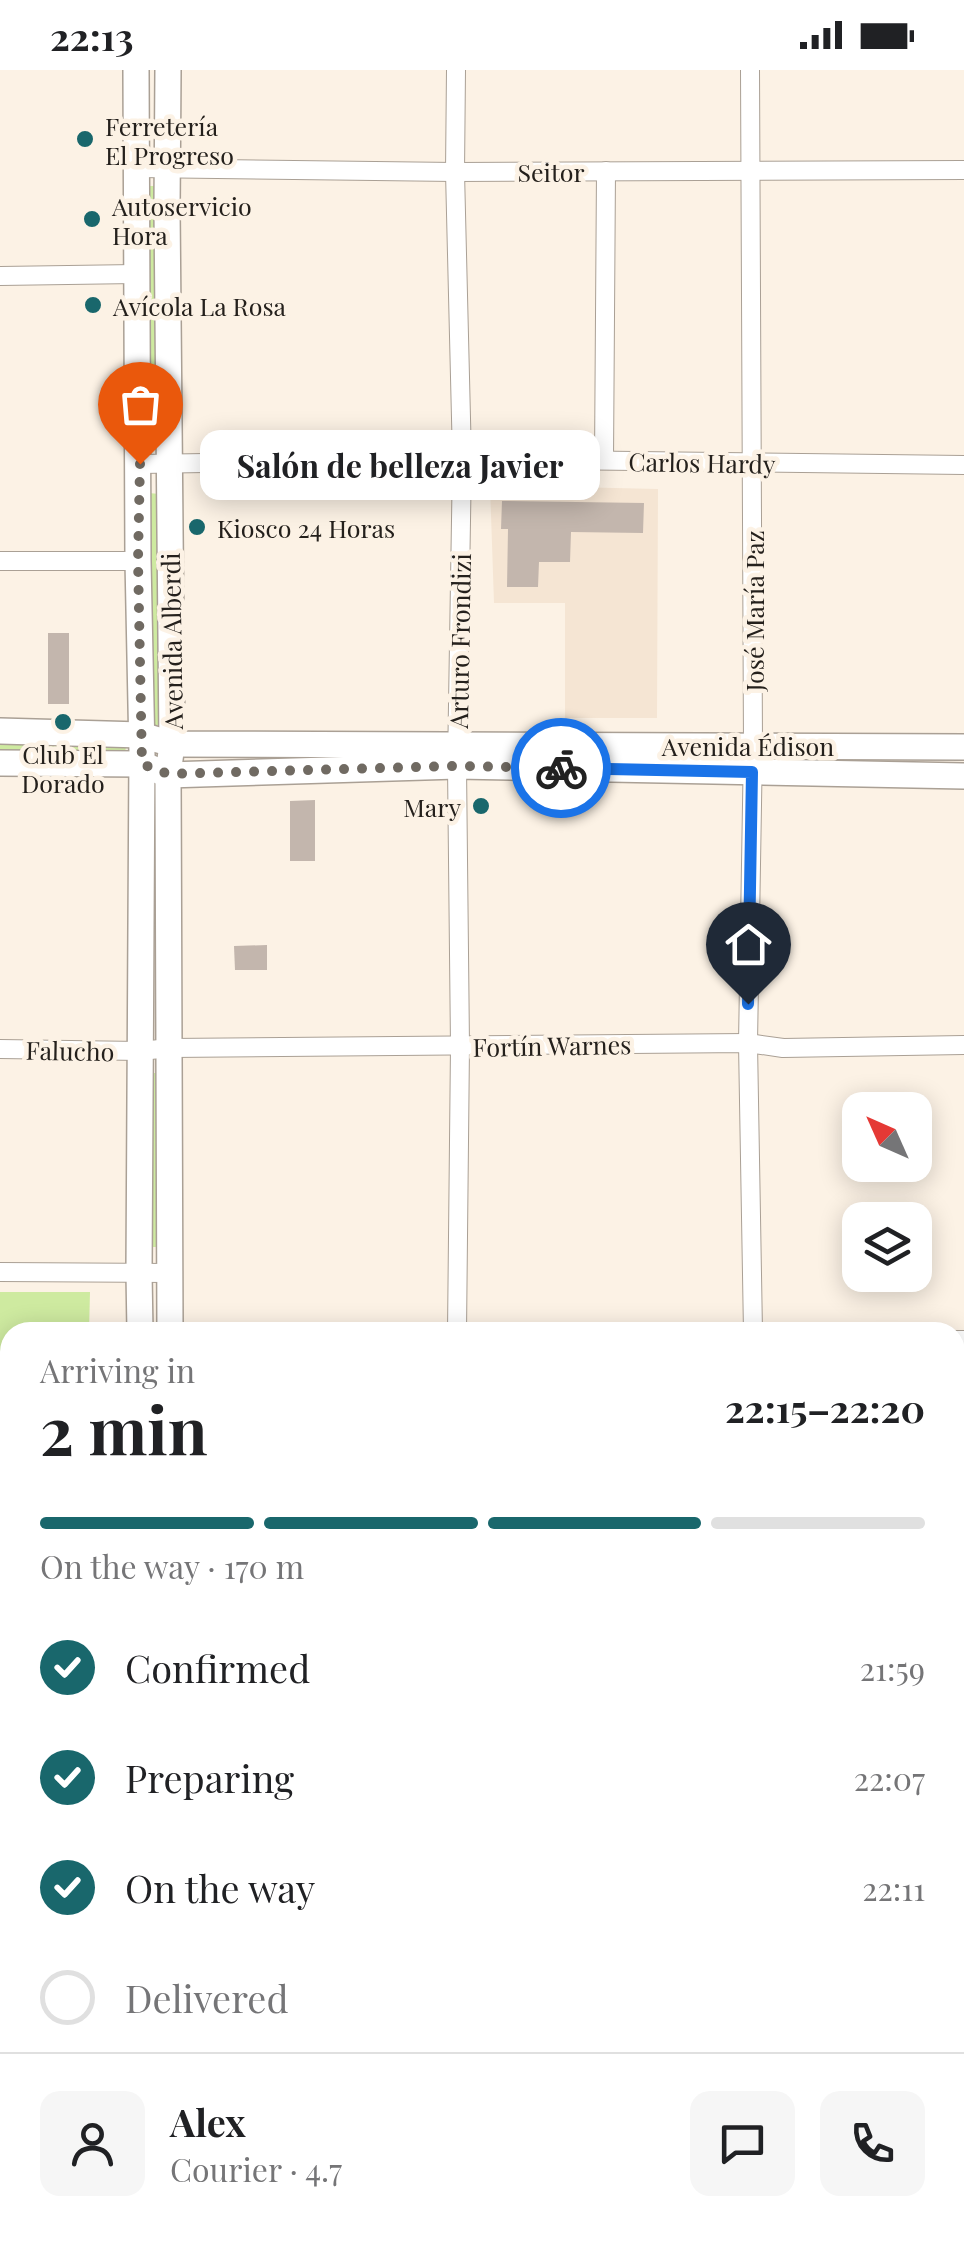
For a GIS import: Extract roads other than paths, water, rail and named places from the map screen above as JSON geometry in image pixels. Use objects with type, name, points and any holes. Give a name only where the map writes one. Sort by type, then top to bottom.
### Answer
[{"type":"main road","name":"Avenida Alberdi","points":[[136,70],[142,764],[140,1322]]},
{"type":"main road","name":"Avenida Alberdi","points":[[168,70],[170,1322]]},
{"type":"main road","name":"Avenida Édison","points":[[0,732],[141,735],[172,744],[752,772],[964,776]]},
{"type":"main road","name":"Avenida Édison","points":[[142,764],[168,774],[457,755],[753,745],[964,747]]},
{"type":"main road","points":[[0,763],[142,764]]},
{"type":"street","name":"Arturo Frondizi","points":[[456,70],[462,459],[457,755],[457,1322]]},
{"type":"street","name":"José María Paz","points":[[750,70],[754,463],[748,1043],[752,1322]]},
{"type":"street","name":"Seitor","points":[[138,168],[456,172],[964,170]]},
{"type":"street","points":[[604,460],[606,171]]},
{"type":"street","points":[[0,276],[136,274]]},
{"type":"street","name":"Carlos Hardy","points":[[140,464],[462,459],[964,466]]},
{"type":"street","points":[[0,561],[138,560]]},
{"type":"street","name":"Fortín Warnes","points":[[140,1051],[748,1043],[784,1048],[964,1045]]},
{"type":"street","name":"Falucho","points":[[0,1049],[140,1051]]},
{"type":"street","points":[[0,1272],[170,1273]]},
{"type":"place","name":"Ferretería El Progreso","points":[[85,139]]},
{"type":"place","name":"Autoservicio Hora","points":[[92,219]]},
{"type":"place","name":"Avícola La Rosa","points":[[93,305]]},
{"type":"place","name":"Salón de belleza Javier","points":[[140,464]]},
{"type":"place","name":"Kiosco 24 Horas","points":[[197,527]]},
{"type":"place","name":"Club El Dorado","points":[[63,722]]},
{"type":"place","name":"Mary","points":[[481,806]]}]
